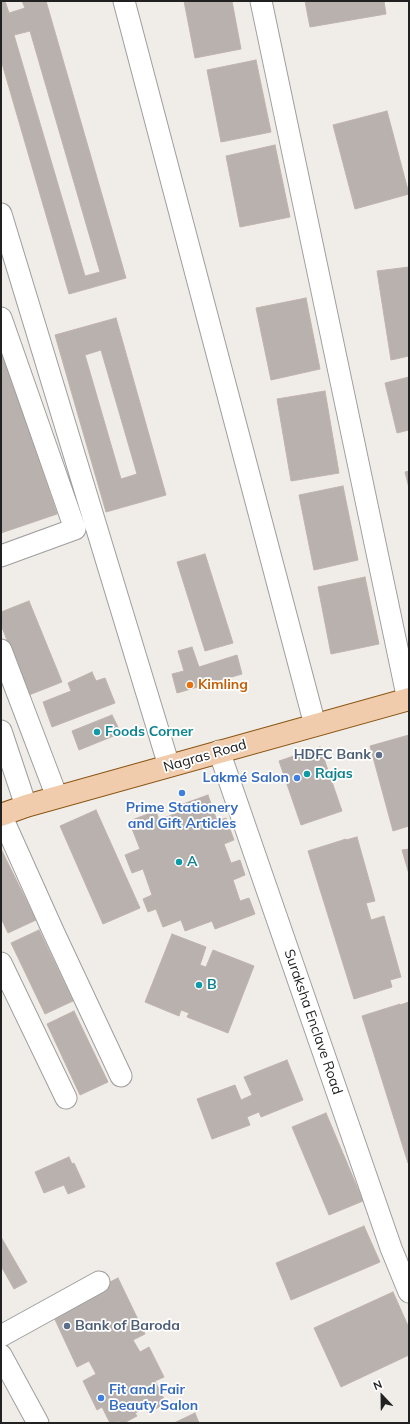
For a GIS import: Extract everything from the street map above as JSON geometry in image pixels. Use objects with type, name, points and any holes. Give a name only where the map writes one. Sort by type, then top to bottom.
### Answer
[{"type":"main road","name":"Nagras Road","points":[[1,815],[24,806],[219,751],[409,700]]},
{"type":"street","points":[[124,1],[315,725]]},
{"type":"street","points":[[261,1],[409,700]]},
{"type":"street","points":[[1,214],[169,766]]},
{"type":"street","points":[[1,318],[75,530],[1,556]]},
{"type":"street","points":[[1,650],[57,797]]},
{"type":"street","points":[[1,731],[24,806]]},
{"type":"street","name":"Suraksha Enclave Road","points":[[219,751],[391,1248],[409,1292]]},
{"type":"street","points":[[1,756],[24,806]]},
{"type":"street","points":[[1,815],[121,1076]]},
{"type":"street","points":[[1,962],[66,1098]]},
{"type":"street","points":[[1,1336],[99,1282]]},
{"type":"street","points":[[1,1355],[38,1423]]},
{"type":"building","points":[[1,1],[5,1],[9,13],[25,8],[22,1],[46,1],[126,278],[69,294],[1,60]],"holes":[[[30,31],[100,272],[85,276],[14,35]]]},
{"type":"building","points":[[184,1],[232,1],[241,49],[195,58]]},
{"type":"building","points":[[305,1],[384,1],[386,14],[310,27]]},
{"type":"building","points":[[256,60],[271,132],[221,142],[207,70]]},
{"type":"building","points":[[387,111],[409,194],[355,209],[333,125]]},
{"type":"building","points":[[275,145],[290,217],[240,227],[226,156]]},
{"type":"building","points":[[409,267],[409,356],[391,360],[377,271]]},
{"type":"building","points":[[306,298],[320,369],[271,380],[256,308]]},
{"type":"building","points":[[116,318],[166,495],[106,512],[55,335]],"holes":[[[101,350],[137,474],[121,479],[85,355]]]},
{"type":"building","points":[[1,349],[57,514],[1,533]]},
{"type":"building","points":[[409,377],[409,430],[397,433],[385,383]]},
{"type":"building","points":[[325,391],[339,473],[291,481],[277,399]]},
{"type":"building","points":[[409,471],[409,488],[405,472]]},
{"type":"building","points":[[343,486],[358,560],[314,570],[299,495]]},
{"type":"building","points":[[205,554],[233,643],[205,651],[177,562]]},
{"type":"building","points":[[365,577],[379,644],[331,654],[318,587]]},
{"type":"building","points":[[29,601],[62,682],[29,695],[1,625],[1,612]]},
{"type":"building","points":[[192,647],[199,667],[237,655],[242,674],[177,693],[172,674],[184,671],[178,651]]},
{"type":"building","points":[[92,672],[96,681],[105,678],[115,703],[52,727],[43,702],[71,691],[68,683]]},
{"type":"building","name":"Foods Corner","points":[[112,715],[121,733],[79,750],[72,731]]},
{"type":"building","points":[[409,735],[409,826],[393,831],[370,746]]},
{"type":"building","name":"Rajas","points":[[320,747],[342,811],[301,825],[279,761]]},
{"type":"building","name":"A","points":[[208,795],[217,821],[226,818],[234,840],[224,844],[231,863],[240,860],[245,875],[233,880],[240,901],[249,898],[255,914],[215,929],[212,921],[185,931],[181,920],[163,927],[156,909],[148,912],[143,899],[152,895],[143,869],[132,873],[125,855],[140,849],[129,821],[156,811],[159,820],[182,811],[180,805]]},
{"type":"building","points":[[96,810],[140,908],[103,924],[60,826]]},
{"type":"building","points":[[357,837],[375,901],[366,903],[371,920],[384,916],[401,977],[390,980],[392,987],[354,999],[308,851]]},
{"type":"building","points":[[1,849],[36,920],[8,933],[1,918]]},
{"type":"building","points":[[409,849],[409,874],[402,850]]},
{"type":"building","points":[[39,930],[73,1001],[45,1014],[11,943]]},
{"type":"building","name":"B","points":[[172,934],[206,947],[200,965],[206,967],[213,950],[254,966],[228,1033],[187,1017],[189,1013],[181,1010],[179,1016],[145,1002]]},
{"type":"building","points":[[409,1002],[409,1163],[408,1163],[362,1016]]},
{"type":"building","points":[[74,1011],[108,1082],[80,1095],[47,1024]]},
{"type":"building","points":[[287,1060],[303,1100],[261,1117],[259,1112],[247,1117],[250,1125],[212,1139],[197,1099],[235,1085],[241,1100],[252,1095],[244,1077]]},
{"type":"building","points":[[326,1113],[363,1201],[329,1215],[292,1127]]},
{"type":"building","points":[[69,1157],[72,1164],[74,1163],[85,1187],[68,1194],[64,1185],[44,1193],[35,1172]]},
{"type":"building","points":[[364,1226],[380,1262],[291,1300],[276,1263]]},
{"type":"building","points":[[1,1237],[27,1282],[14,1289],[1,1266]]},
{"type":"building","points":[[118,1278],[145,1334],[133,1340],[140,1352],[149,1347],[164,1377],[155,1381],[166,1403],[148,1413],[146,1408],[135,1413],[137,1416],[124,1423],[120,1423],[119,1421],[110,1423],[102,1407],[97,1410],[83,1381],[96,1374],[89,1361],[77,1367],[51,1311]]},
{"type":"building","points":[[393,1292],[409,1328],[409,1355],[341,1387],[314,1328]]},
{"type":"building","points":[[195,1413],[199,1423],[174,1423]]},
{"type":"place","name":"Kimling","points":[[190,685]]},
{"type":"place","name":"Foods Corner","points":[[97,732]]},
{"type":"place","name":"HDFC Bank","points":[[379,755]]},
{"type":"place","name":"Rajas","points":[[307,774]]},
{"type":"place","name":"Lakmé Salon","points":[[297,778]]},
{"type":"place","name":"Prime Stationery and Gift Articles","points":[[182,793]]},
{"type":"place","name":"A","points":[[179,862]]},
{"type":"place","name":"B","points":[[199,985]]},
{"type":"place","name":"Bank of Baroda","points":[[67,1326]]},
{"type":"place","name":"Fit and Fair Beauty Salon","points":[[101,1398]]}]
